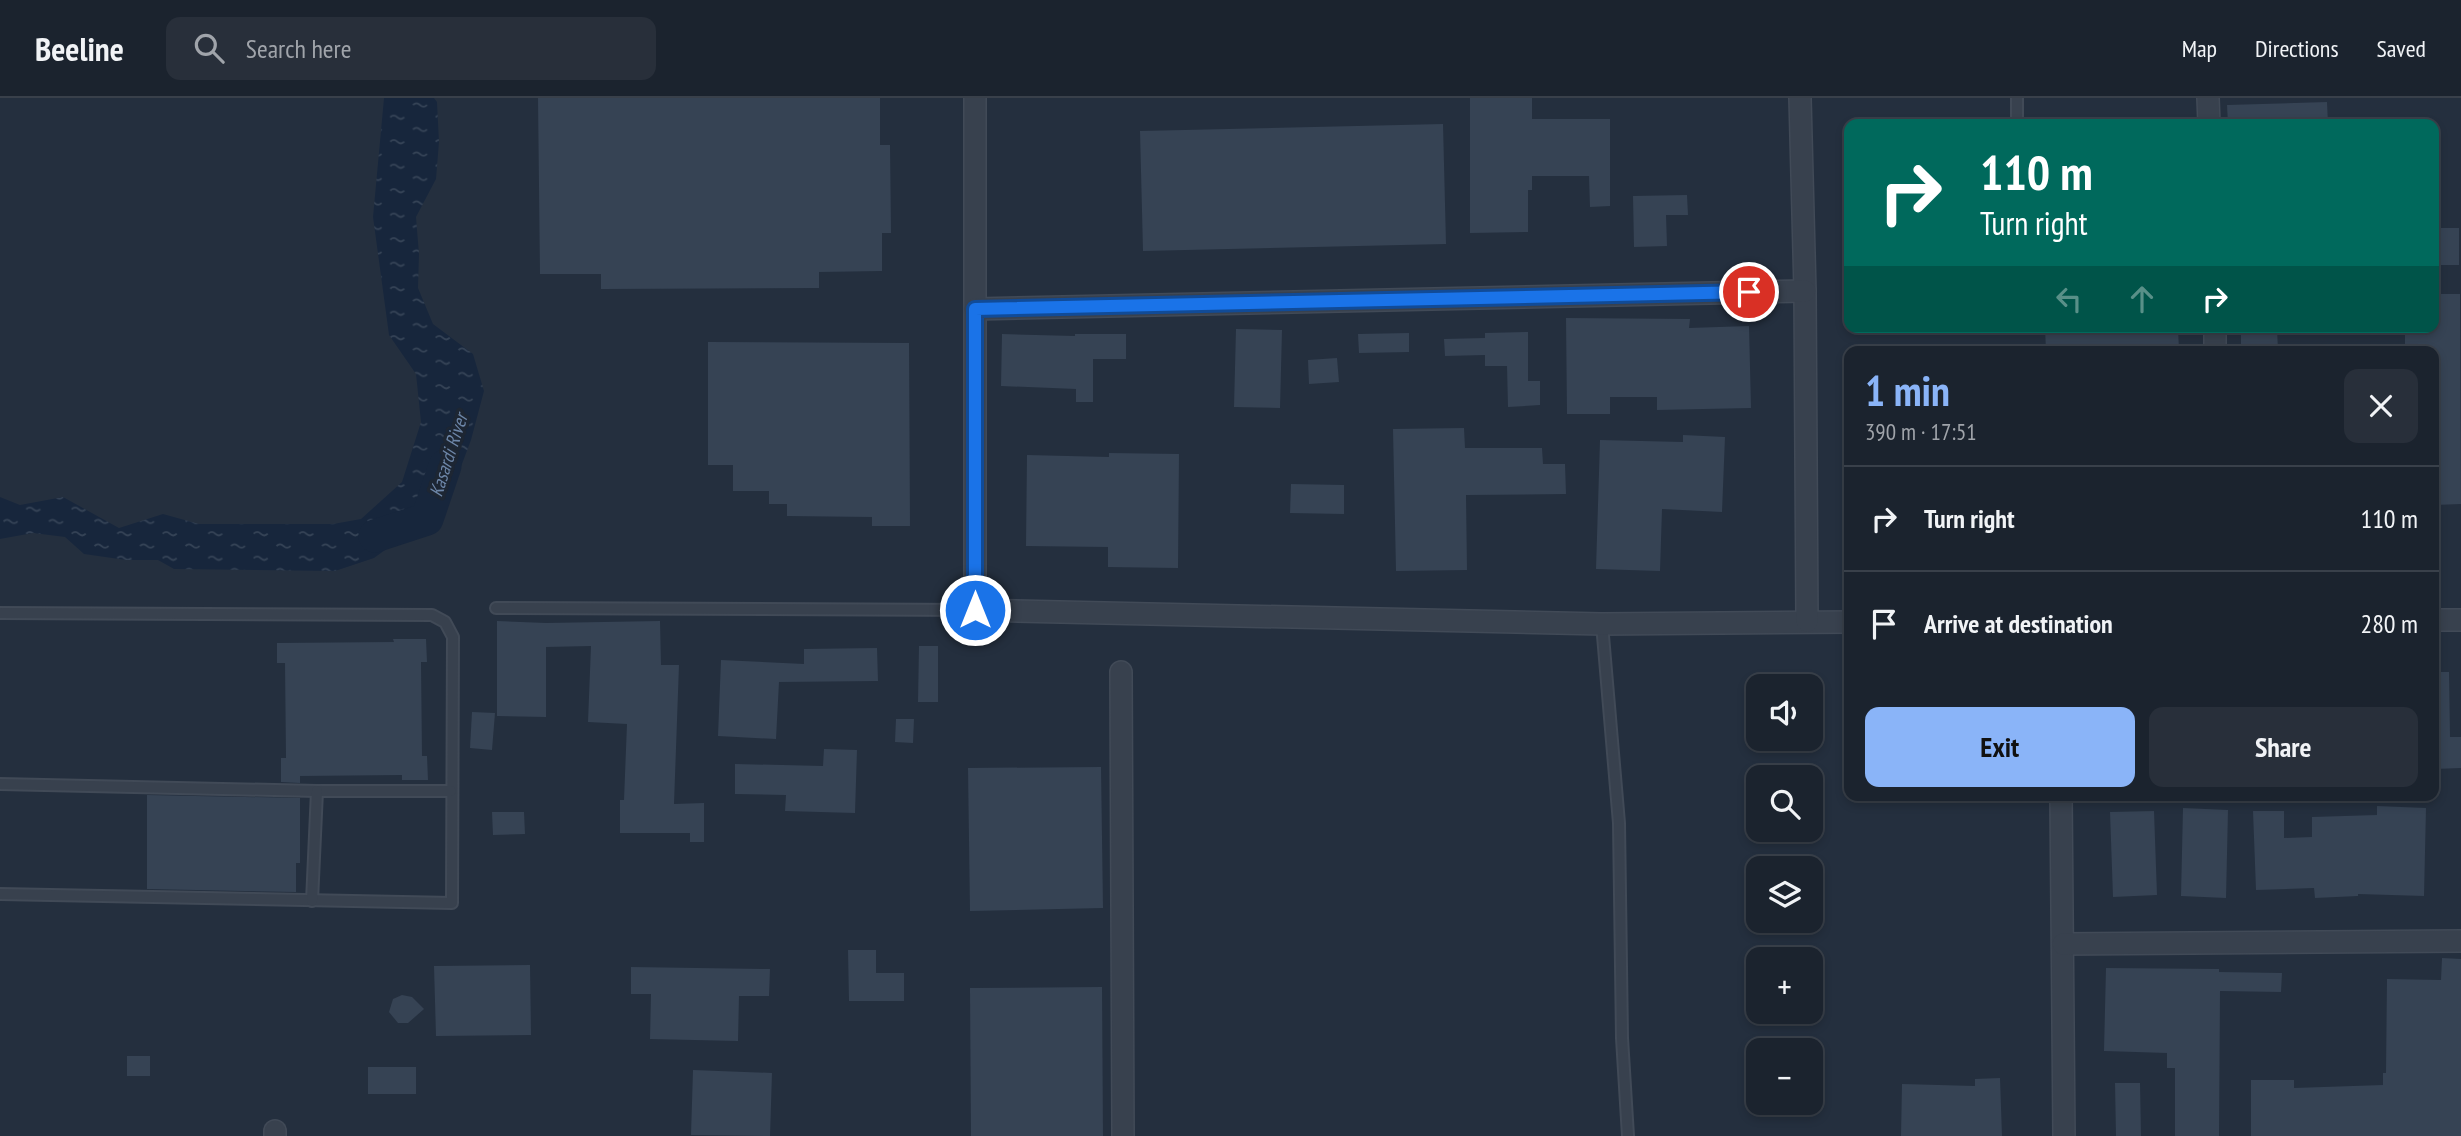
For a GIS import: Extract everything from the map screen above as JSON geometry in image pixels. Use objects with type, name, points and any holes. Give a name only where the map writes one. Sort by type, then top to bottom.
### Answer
[{"type":"street","points":[[975,98],[975,610],[1602,624],[1844,622]]},
{"type":"street","points":[[1800,98],[1805,291],[1807,621]]},
{"type":"street","points":[[2208,98],[2208,119]]},
{"type":"street","points":[[975,309],[1805,291]]},
{"type":"street","points":[[2439,620],[2461,620]]},
{"type":"street","points":[[1121,672],[1123,1136]]},
{"type":"street","points":[[2061,801],[2064,1136]]},
{"type":"street","points":[[2063,944],[2461,942]]},
{"type":"lane","points":[[2017,98],[2017,119]]},
{"type":"lane","points":[[496,608],[975,610]]},
{"type":"lane","points":[[0,613],[432,615],[445,622],[453,637],[452,903],[0,894]]},
{"type":"lane","points":[[1602,624],[1619,823],[1622,1038],[1628,1136]]},
{"type":"lane","points":[[0,784],[451,792]]},
{"type":"lane","points":[[312,901],[317,791]]},
{"type":"water","points":[[384,98],[434,98],[437,102],[439,142],[436,179],[416,217],[418,288],[433,324],[473,354],[484,391],[471,440],[456,480],[410,532],[374,558],[335,571],[174,569],[158,560],[126,560],[84,554],[65,537],[33,533],[0,539],[0,497],[20,505],[63,497],[119,528],[163,514],[199,524],[333,524],[361,519],[402,482],[421,422],[416,374],[389,335],[373,217]]},
{"type":"building","points":[[538,98],[880,98],[880,145],[890,145],[891,233],[882,233],[882,271],[819,272],[819,288],[601,289],[601,274],[540,274]]},
{"type":"building","points":[[1470,98],[1532,98],[1532,119],[1610,119],[1610,206],[1590,207],[1589,176],[1532,176],[1532,190],[1528,190],[1528,232],[1470,233]]},
{"type":"building","points":[[2327,102],[2328,119],[2228,119],[2227,105]]},
{"type":"building","points":[[1443,124],[1446,244],[1143,251],[1140,131]]},
{"type":"building","points":[[1687,195],[1688,215],[1666,215],[1667,246],[1634,247],[1633,196]]},
{"type":"building","points":[[2439,228],[2459,228],[2459,265],[2439,265]]},
{"type":"building","points":[[2439,294],[2460,294],[2461,504],[2439,505],[2439,346],[2405,346],[2405,333],[2439,333]]},
{"type":"building","points":[[1566,318],[1690,319],[1689,328],[1749,326],[1751,408],[1657,410],[1657,397],[1610,397],[1610,414],[1567,414]]},
{"type":"building","points":[[1236,329],[1282,330],[1280,408],[1234,407]]},
{"type":"building","points":[[1528,332],[1528,381],[1540,381],[1540,405],[1508,407],[1507,366],[1485,366],[1485,355],[1445,356],[1444,339],[1485,338],[1485,333]]},
{"type":"building","points":[[1409,333],[1409,352],[1359,353],[1358,334]]},
{"type":"building","points":[[2045,333],[2178,333],[2179,346],[2046,346]]},
{"type":"building","points":[[2241,333],[2277,333],[2278,346],[2241,346]]},
{"type":"building","points":[[1002,334],[1126,334],[1126,359],[1093,359],[1093,402],[1076,402],[1076,389],[1001,386]]},
{"type":"building","points":[[708,342],[909,343],[910,526],[872,526],[872,517],[787,516],[787,504],[769,504],[769,491],[733,491],[733,465],[708,465]]},
{"type":"building","points":[[1337,358],[1339,382],[1309,384],[1308,360]]},
{"type":"building","points":[[1464,428],[1465,448],[1542,448],[1543,464],[1565,464],[1566,494],[1466,495],[1467,570],[1396,571],[1393,429]]},
{"type":"building","points":[[1683,435],[1725,437],[1722,512],[1662,509],[1660,571],[1596,569],[1600,440],[1683,442]]},
{"type":"building","points":[[1109,453],[1179,454],[1178,568],[1108,567],[1108,547],[1026,546],[1027,455],[1109,457]]},
{"type":"building","points":[[1291,484],[1344,485],[1344,514],[1290,513]]},
{"type":"building","points":[[497,621],[660,621],[661,665],[679,665],[674,804],[704,803],[704,842],[690,842],[690,833],[620,833],[620,800],[624,800],[627,724],[588,722],[591,646],[546,647],[546,717],[497,716]]},
{"type":"building","points":[[393,639],[426,639],[427,662],[421,662],[422,756],[427,756],[428,780],[402,780],[402,775],[300,776],[300,783],[281,782],[281,758],[286,758],[285,663],[277,663],[277,643],[394,642]]},
{"type":"building","points":[[919,646],[938,646],[938,702],[918,702]]},
{"type":"building","points":[[877,648],[878,681],[779,682],[776,739],[718,736],[721,660],[804,664],[804,649]]},
{"type":"building","points":[[2439,672],[2449,672],[2450,737],[2461,737],[2461,768],[2439,769]]},
{"type":"building","points":[[472,712],[495,713],[492,750],[470,748]]},
{"type":"building","points":[[896,719],[914,719],[913,743],[895,742]]},
{"type":"building","points":[[824,749],[857,750],[855,813],[785,811],[786,795],[735,794],[735,764],[823,766]]},
{"type":"building","points":[[1101,767],[1103,908],[970,911],[968,768]]},
{"type":"building","points":[[147,795],[300,798],[300,863],[296,863],[296,892],[147,889]]},
{"type":"building","points":[[2377,806],[2426,808],[2424,896],[2358,894],[2315,898],[2314,888],[2256,890],[2253,811],[2284,811],[2284,838],[2312,837],[2312,817],[2377,815]]},
{"type":"building","points":[[2183,808],[2228,810],[2226,898],[2181,896]]},
{"type":"building","points":[[2154,811],[2157,895],[2113,897],[2110,812]]},
{"type":"building","points":[[492,812],[524,812],[525,834],[493,835]]},
{"type":"building","points":[[848,950],[876,950],[876,973],[904,973],[904,1001],[849,1001]]},
{"type":"building","points":[[2442,958],[2461,959],[2461,1136],[2251,1136],[2251,1080],[2294,1080],[2294,1088],[2383,1085],[2383,1073],[2386,1073],[2387,979],[2441,980]]},
{"type":"building","points":[[530,965],[531,1035],[436,1036],[434,966]]},
{"type":"building","points":[[631,967],[770,969],[769,996],[739,996],[738,1041],[650,1039],[651,994],[631,994]]},
{"type":"building","points":[[2106,968],[2219,969],[2219,972],[2282,973],[2281,992],[2220,991],[2219,1136],[2175,1136],[2175,1068],[2167,1068],[2167,1053],[2104,1051]]},
{"type":"building","points":[[1102,987],[1103,1136],[971,1136],[970,988]]},
{"type":"building","points":[[402,995],[412,997],[424,1009],[408,1023],[398,1023],[389,1012],[393,999]]},
{"type":"building","points":[[127,1056],[150,1056],[150,1076],[127,1076]]},
{"type":"building","points":[[368,1067],[416,1067],[416,1094],[368,1094]]},
{"type":"building","points":[[693,1070],[772,1073],[770,1136],[691,1135]]},
{"type":"building","points":[[2000,1078],[2002,1136],[1901,1136],[1902,1084],[1975,1086],[1975,1079]]},
{"type":"building","points":[[2115,1083],[2140,1083],[2141,1136],[2116,1136]]},
{"type":"waterway","name":"Kasardi River","points":[[375,536],[427,519],[445,466]]},
{"type":"route","points":[[975,610],[975,309],[1749,292]]}]
